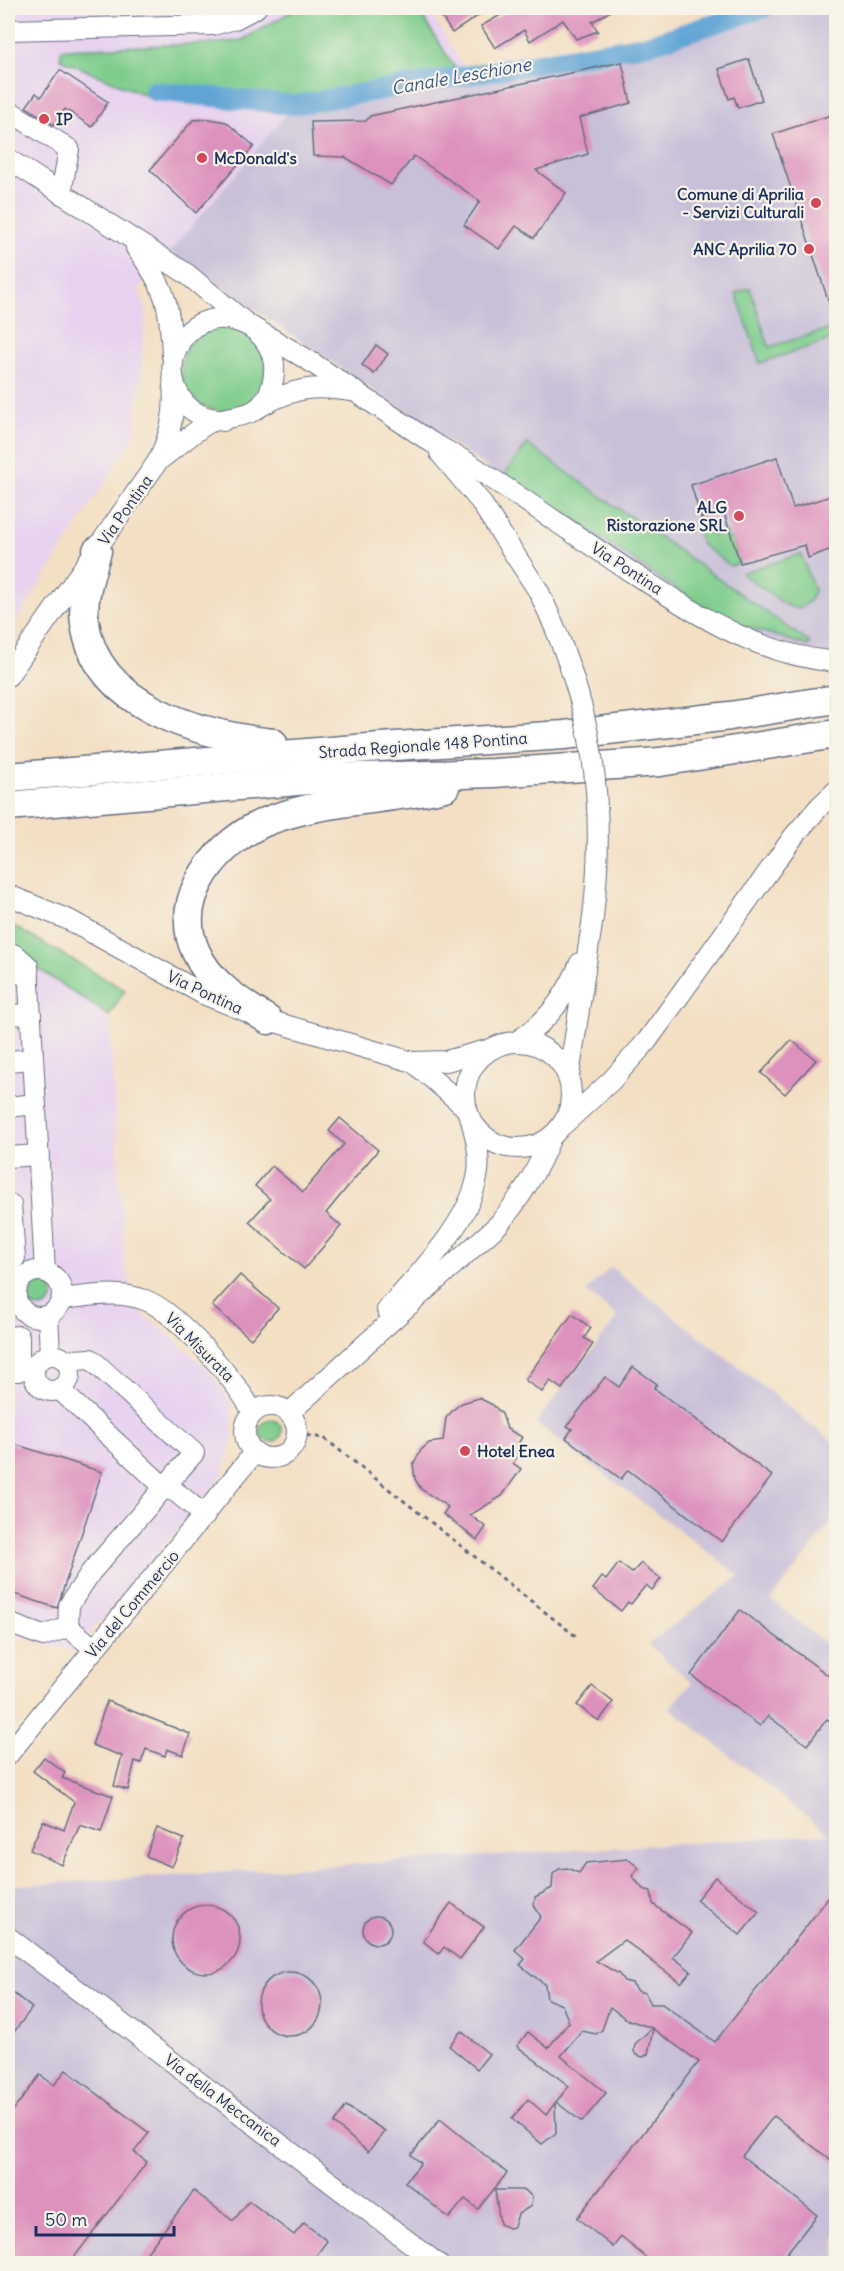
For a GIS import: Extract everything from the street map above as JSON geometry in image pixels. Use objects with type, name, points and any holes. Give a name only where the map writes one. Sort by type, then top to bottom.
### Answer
[{"type":"highway","points":[[97,550],[87,590],[85,623],[94,651],[110,677],[135,699],[163,716],[194,728],[239,739],[286,744],[380,747]]},
{"type":"highway","name":"Strada Regionale 148 Pontina","points":[[8,777],[380,747],[564,735],[730,716],[837,699]]},
{"type":"highway","name":"Strada Regionale 148 Pontina","points":[[8,806],[332,778],[494,773],[660,762],[837,734]]},
{"type":"highway","points":[[268,1020],[227,993],[208,972],[192,943],[189,920],[191,901],[199,881],[215,858],[237,838],[281,816],[426,792],[494,773]]},
{"type":"street","points":[[8,30],[213,25],[249,9]]},
{"type":"street","points":[[8,110],[69,149],[62,194]]},
{"type":"street","points":[[8,159],[187,274],[264,339],[273,363],[271,386],[256,408]]},
{"type":"street","points":[[127,236],[158,276],[170,310],[175,405],[170,434],[158,461]]},
{"type":"street","points":[[223,421],[199,415],[181,400],[172,369],[180,341],[194,326],[213,319],[227,318],[247,324],[308,360],[431,442],[480,501],[539,592],[562,641],[579,689],[593,752],[599,806],[599,862],[569,1076],[571,1101],[540,1166],[522,1195],[498,1225],[289,1413]]},
{"type":"street","points":[[158,461],[208,423],[240,418],[289,391],[324,389],[353,392]]},
{"type":"street","name":"Via Pontina","points":[[431,442],[465,461],[568,530],[731,633],[777,651],[837,662]]},
{"type":"street","name":"Via Pontina","points":[[8,676],[158,461]]},
{"type":"street","points":[[469,1115],[491,1141],[512,1148],[533,1147],[557,1131],[611,1081],[647,1041],[794,836],[820,806],[837,791]]},
{"type":"street","name":"Via Pontina","points":[[8,895],[69,920],[196,990],[268,1020],[413,1062],[446,1061],[491,1049]]},
{"type":"street","points":[[341,1364],[410,1283],[468,1204],[478,1177],[479,1163],[466,1089],[471,1070],[491,1049],[517,1041],[541,1024],[565,993],[586,947],[593,917]]},
{"type":"street","points":[[8,952],[17,956],[28,966],[45,1272],[59,1283],[62,1299],[54,1311],[41,1317],[27,1313],[12,1296],[26,1276],[45,1272]]},
{"type":"street","points":[[8,969],[29,977]]},
{"type":"street","points":[[8,1015],[31,1014]]},
{"type":"street","points":[[517,1041],[549,1050],[561,1062],[569,1076]]},
{"type":"street","points":[[8,1061],[33,1059]]},
{"type":"street","name":"Via Pontina","points":[[413,1062],[469,1115]]},
{"type":"street","points":[[8,1107],[36,1104]]},
{"type":"street","points":[[8,1157],[39,1155]]},
{"type":"street","points":[[8,1266],[15,1258],[9,1205],[41,1203]]},
{"type":"street","name":"Via Misurata","points":[[62,1299],[108,1294],[138,1298],[157,1306],[173,1318],[236,1384],[253,1413]]},
{"type":"street","points":[[20,1370],[34,1375],[41,1387],[47,1390],[59,1389],[69,1377],[58,1359],[48,1315]]},
{"type":"street","points":[[8,1336],[19,1336],[20,1370]]},
{"type":"street","points":[[20,1370],[43,1357],[71,1360],[91,1359],[194,1453],[91,1572],[69,1605],[68,1627]]},
{"type":"street","points":[[59,1389],[165,1488],[176,1492],[205,1516]]},
{"type":"street","points":[[275,1405],[289,1413],[297,1425],[298,1434],[295,1443],[282,1456],[274,1458],[255,1452],[245,1435],[245,1426],[253,1413],[261,1408],[275,1405]]},
{"type":"street","name":"Via del Commercio","points":[[8,1755],[255,1452]]},
{"type":"street","points":[[8,1623],[43,1636],[68,1627]]},
{"type":"street","points":[[68,1627],[95,1649]]},
{"type":"street","name":"Via della Meccanica","points":[[8,1937],[438,2264]]},
{"type":"path","points":[[298,1434],[324,1438],[578,1638]]},
{"type":"shaded area","points":[[8,8],[428,8],[468,75],[294,105],[138,289],[147,310],[135,435],[8,634]]},
{"type":"shaded area","points":[[764,8],[836,8],[836,657],[732,631],[574,527],[170,252],[294,105],[650,44]]},
{"type":"shaded area","points":[[8,923],[125,990],[109,1016],[125,1268],[141,1312],[205,1366],[231,1402],[233,1436],[221,1479],[74,1652],[8,1633]]},
{"type":"shaded area","points":[[611,1267],[836,1444],[836,1516],[771,1600],[836,1652],[836,2263],[8,2264],[8,1886],[829,1834],[670,1708],[692,1683],[648,1644],[740,1576],[536,1423],[618,1317],[586,1291]]},
{"type":"green space","points":[[297,8],[417,8],[457,71],[292,101],[153,85],[149,97],[60,59],[62,49],[222,43],[242,40]]},
{"type":"green space","points":[[750,288],[769,347],[836,327],[836,338],[760,363],[736,293]]},
{"type":"green space","points":[[215,327],[231,327],[247,334],[258,345],[265,361],[262,385],[253,399],[231,411],[215,411],[199,404],[188,393],[181,377],[181,361],[188,345],[199,334]]},
{"type":"green space","points":[[527,444],[810,643],[808,646],[748,627],[745,632],[679,591],[505,473]]},
{"type":"green space","points":[[708,522],[713,535],[726,532],[728,539],[732,539],[740,563],[731,566],[702,545],[696,527]]},
{"type":"green space","points":[[801,554],[814,590],[810,601],[798,609],[786,605],[741,573]]},
{"type":"green space","points":[[8,923],[125,990],[109,1016],[38,969],[27,956],[8,946]]},
{"type":"green space","points":[[39,1280],[49,1284],[53,1294],[49,1304],[39,1308],[29,1304],[25,1294],[29,1284]]},
{"type":"green space","points":[[271,1420],[279,1423],[282,1431],[279,1439],[271,1442],[263,1439],[260,1431],[263,1423]]},
{"type":"building","points":[[436,8],[490,8],[452,33]]},
{"type":"building","points":[[513,8],[616,8],[592,22],[598,31],[576,39],[563,20],[530,41],[524,30],[495,48],[481,26]]},
{"type":"building","points":[[749,59],[762,100],[738,108],[734,97],[729,99],[719,69]]},
{"type":"building","points":[[622,62],[631,103],[579,118],[588,154],[536,170],[566,193],[534,238],[516,226],[499,249],[464,225],[480,201],[414,156],[391,185],[345,157],[313,156],[311,122],[366,121],[370,116]]},
{"type":"building","points":[[60,70],[108,102],[92,127],[65,109],[54,125],[26,107],[36,93],[41,97]]},
{"type":"building","name":"Comune di Aprilia - Servizi Culturali","points":[[837,113],[837,317],[834,318],[773,134]]},
{"type":"building","name":"McDonald's","points":[[210,119],[226,122],[254,146],[196,213],[150,170],[193,120]]},
{"type":"building","points":[[376,345],[388,354],[374,374],[362,365]]},
{"type":"building","points":[[777,457],[793,508],[837,494],[837,547],[808,558],[805,545],[740,563],[724,513],[701,518],[691,485]]},
{"type":"building","points":[[791,1040],[816,1060],[785,1094],[761,1073]]},
{"type":"building","points":[[340,1118],[378,1150],[326,1213],[341,1226],[304,1269],[249,1222],[270,1199],[255,1186],[272,1166],[303,1192],[344,1144],[329,1131]]},
{"type":"building","points":[[240,1275],[278,1308],[251,1339],[212,1306]]},
{"type":"building","points":[[572,1314],[591,1328],[584,1338],[593,1344],[562,1389],[550,1381],[542,1392],[525,1380]]},
{"type":"building","points":[[633,1367],[657,1384],[654,1388],[772,1476],[722,1542],[628,1470],[621,1479],[566,1438],[572,1429],[567,1426],[605,1377],[619,1387]]},
{"type":"building","points":[[479,1398],[493,1405],[502,1414],[507,1429],[522,1437],[519,1442],[521,1452],[513,1463],[521,1469],[502,1496],[470,1515],[486,1527],[477,1540],[443,1514],[448,1507],[421,1489],[415,1479],[413,1465],[421,1450],[429,1443],[443,1441],[446,1418],[454,1409],[462,1403]]},
{"type":"building","points":[[8,1442],[102,1472],[57,1608],[8,1592]]},
{"type":"building","points":[[619,1563],[632,1573],[641,1563],[661,1579],[652,1590],[646,1585],[631,1604],[628,1602],[621,1611],[593,1589],[602,1577],[606,1580]]},
{"type":"building","points":[[740,1610],[837,1682],[837,1726],[827,1719],[807,1745],[768,1716],[760,1726],[691,1675]]},
{"type":"building","points":[[592,1686],[613,1702],[599,1721],[577,1705]]},
{"type":"building","points":[[107,1701],[190,1734],[183,1755],[167,1749],[165,1756],[146,1749],[141,1763],[135,1761],[128,1790],[114,1786],[122,1756],[92,1745]]},
{"type":"building","points":[[44,1757],[65,1773],[62,1778],[113,1796],[101,1832],[80,1825],[62,1865],[30,1850],[43,1821],[64,1830],[74,1802],[33,1771]]},
{"type":"building","points":[[157,1828],[184,1839],[172,1867],[146,1856]]},
{"type":"building","points":[[628,1859],[639,1868],[632,1876],[643,1889],[651,1891],[653,1904],[692,1933],[673,1957],[691,1971],[681,1983],[624,1940],[596,1961],[619,1974],[624,1981],[632,1983],[638,1991],[645,1993],[651,2004],[662,2004],[715,2042],[837,1887],[837,2165],[774,2116],[742,2156],[817,2215],[778,2264],[654,2264],[621,2237],[613,2247],[577,2218],[699,2062],[653,2029],[648,2054],[643,2057],[636,2055],[635,2044],[652,2028],[626,2019],[610,2007],[602,2030],[596,2034],[582,2031],[561,2056],[606,2093],[582,2122],[556,2102],[569,2086],[517,2046],[528,2032],[548,2048],[569,2022],[562,2005],[547,1999],[545,1985],[520,1965],[525,1959],[515,1950],[541,1917],[534,1905],[535,1897],[552,1888],[553,1874],[559,1869],[567,1868],[579,1873],[586,1863]]},
{"type":"building","points":[[715,1877],[759,1912],[740,1935],[696,1900]]},
{"type":"building","points":[[451,1903],[484,1927],[460,1959],[444,1947],[439,1954],[423,1941]]},
{"type":"building","points":[[206,1905],[219,1908],[230,1915],[237,1926],[240,1939],[237,1952],[230,1963],[219,1970],[206,1973],[193,1970],[182,1963],[175,1952],[172,1939],[175,1926],[182,1915],[193,1908]]},
{"type":"building","points":[[377,1916],[387,1920],[391,1930],[387,1940],[377,1944],[367,1940],[363,1930],[367,1920]]},
{"type":"building","points":[[290,1972],[308,1977],[313,1981],[317,1986],[322,2004],[317,2022],[313,2027],[308,2031],[290,2036],[272,2031],[267,2027],[263,2022],[258,2004],[263,1986],[267,1981],[272,1977]]},
{"type":"building","points":[[8,1989],[32,2008],[8,2040]]},
{"type":"building","points":[[461,2031],[489,2054],[477,2069],[449,2046]]},
{"type":"building","points":[[66,2070],[149,2133],[134,2152],[147,2162],[69,2264],[8,2264],[8,2117],[40,2075],[54,2085]]},
{"type":"building","points":[[528,2099],[546,2115],[555,2103],[556,2133],[542,2144],[512,2119]]},
{"type":"building","points":[[346,2106],[385,2131],[368,2152],[334,2123]]},
{"type":"building","points":[[440,2119],[507,2173],[478,2209],[465,2199],[449,2218],[405,2182],[421,2163],[411,2155]]},
{"type":"building","points":[[495,2190],[525,2190],[532,2197],[531,2206],[518,2214],[514,2227],[508,2228],[500,2224]]},
{"type":"building","points":[[194,2191],[233,2221],[249,2201],[294,2235],[304,2223],[327,2241],[310,2264],[138,2264]]},
{"type":"waterway","name":"Canale Leschione","points":[[154,91],[294,105],[650,44],[764,8]]},
{"type":"place","name":"IP","points":[[44,119]]},
{"type":"place","name":"McDonald's","points":[[202,158]]},
{"type":"place","name":"Comune di Aprilia - Servizi Culturali","points":[[816,203]]},
{"type":"place","name":"ANC Aprilia 70","points":[[809,249]]},
{"type":"place","name":"ALG Ristorazione SRL","points":[[739,516]]},
{"type":"place","name":"Hotel Enea","points":[[465,1451]]}]
